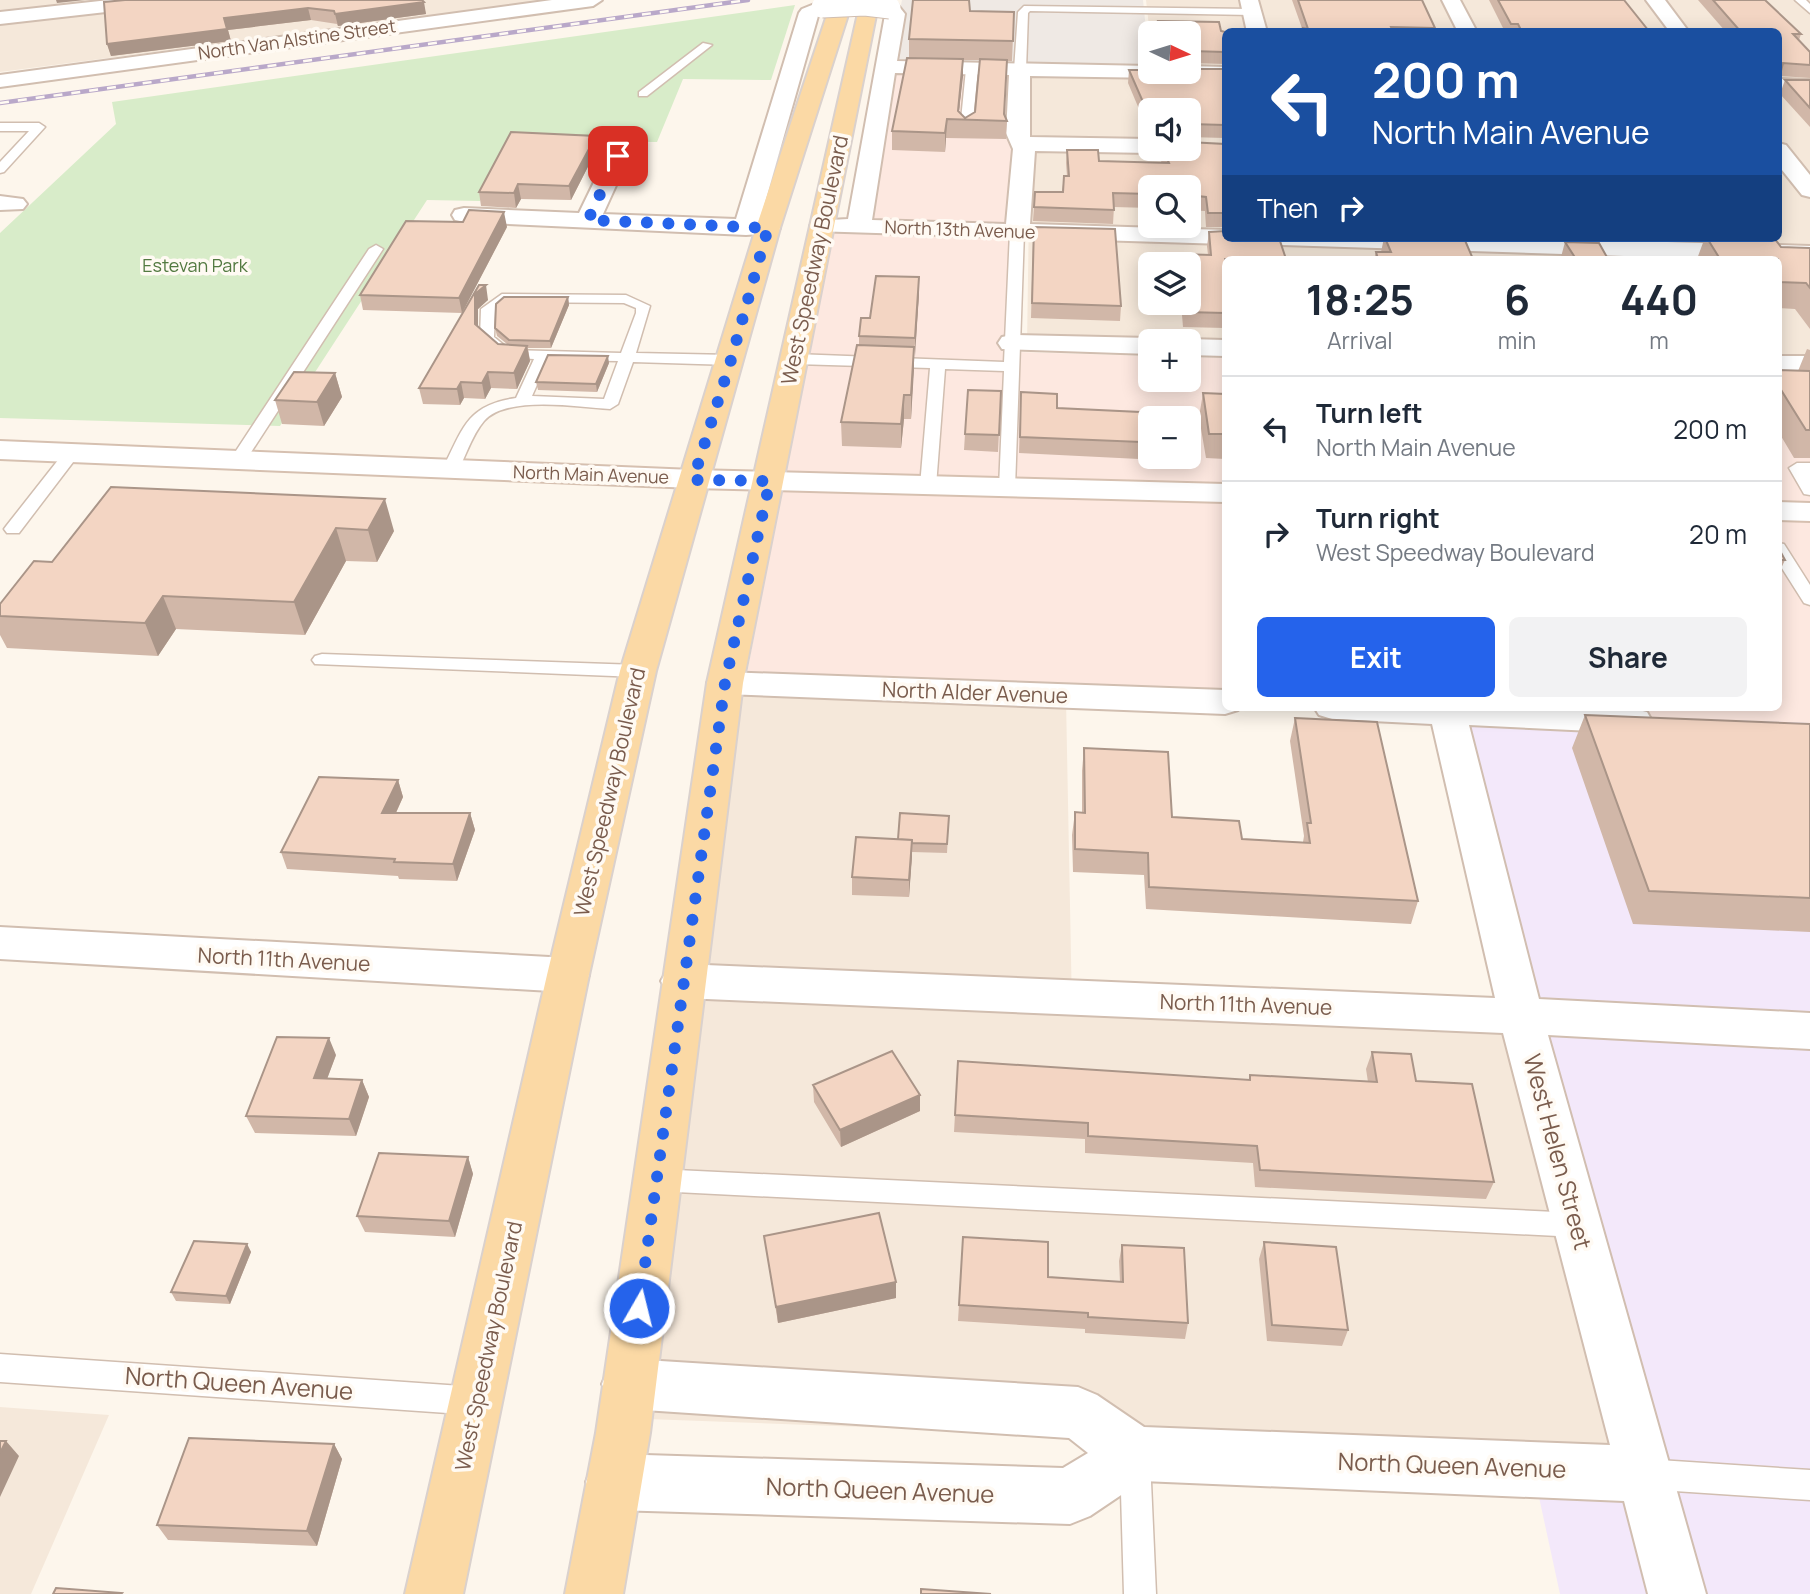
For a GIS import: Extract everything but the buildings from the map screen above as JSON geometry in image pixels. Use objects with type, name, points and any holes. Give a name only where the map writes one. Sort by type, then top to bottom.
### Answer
[{"type":"main road","name":"West Speedway Boulevard","points":[[434,1594],[478,1401],[568,975],[638,671],[731,360],[757,228],[837,18],[831,4]]},
{"type":"main road","name":"West Speedway Boulevard","points":[[594,1594],[629,1384],[725,683],[822,226],[880,4]]},
{"type":"street","points":[[0,18],[21,8],[159,0]]},
{"type":"street","name":"North Van Alstine Street","points":[[0,81],[593,0]]},
{"type":"street","points":[[1451,0],[1466,28]]},
{"type":"street","points":[[1655,0],[1677,28]]},
{"type":"street","name":"West Speedway Boulevard","points":[[831,4],[880,4],[895,14],[859,227]]},
{"type":"street","points":[[886,67],[1222,73]]},
{"type":"street","points":[[1017,232],[1024,149],[1017,133],[1020,70]]},
{"type":"street","points":[[1782,85],[1810,86]]},
{"type":"street","points":[[588,220],[628,135]]},
{"type":"street","points":[[1022,144],[1138,146]]},
{"type":"street","points":[[1788,159],[1810,190]]},
{"type":"street","points":[[464,215],[757,228]]},
{"type":"street","name":"North 13th Avenue","points":[[822,226],[1222,237]]},
{"type":"street","points":[[1440,242],[1810,254]]},
{"type":"street","points":[[1012,355],[1138,347]]},
{"type":"street","points":[[1201,347],[1222,348]]},
{"type":"street","points":[[1782,364],[1810,364]]},
{"type":"street","name":"North Main Avenue","points":[[0,450],[693,480],[1222,493]]},
{"type":"street","points":[[1782,511],[1810,512]]},
{"type":"street","name":"North Alder Avenue","points":[[725,683],[1222,702]]},
{"type":"street","name":"West Helen Street","points":[[1447,711],[1521,1016],[1677,1594]]},
{"type":"street","points":[[1480,711],[1661,722]]},
{"type":"street","name":"North 11th Avenue","points":[[0,943],[568,975]]},
{"type":"street","name":"North 11th Avenue","points":[[683,981],[1521,1016],[1810,1031]]},
{"type":"street","points":[[629,1384],[1078,1413],[1135,1454]]},
{"type":"street","name":"North Queen Avenue","points":[[614,1482],[1070,1496],[1135,1454],[1644,1474]]},
{"type":"lane","points":[[1800,0],[1810,10]]},
{"type":"lane","points":[[1020,70],[1023,12],[1028,8],[1049,4],[1253,15]]},
{"type":"lane","points":[[643,94],[707,45]]},
{"type":"lane","points":[[966,130],[972,69]]},
{"type":"lane","points":[[0,127],[39,127],[3,163]]},
{"type":"lane","points":[[1007,488],[1017,232]]},
{"type":"lane","points":[[238,460],[376,249]]},
{"type":"lane","points":[[450,470],[480,416],[498,405],[522,401],[610,404],[611,377],[626,356],[643,313],[643,306],[626,299],[502,298],[488,309],[487,338],[506,354],[626,356],[731,360]]},
{"type":"lane","points":[[522,401],[542,375],[543,355]]},
{"type":"lane","points":[[794,359],[937,364],[1012,355]]},
{"type":"lane","points":[[928,486],[937,364]]},
{"type":"lane","points":[[13,529],[72,453]]},
{"type":"lane","points":[[1782,467],[1803,468],[1810,490]]},
{"type":"lane","points":[[1782,554],[1810,599]]},
{"type":"lane","points":[[322,660],[638,671]]},
{"type":"lane","points":[[656,1180],[1577,1225]]},
{"type":"lane","name":"North Queen Avenue","points":[[0,1368],[478,1401]]},
{"type":"lane","points":[[1135,1454],[1140,1594]]},
{"type":"lane","points":[[1644,1474],[1810,1485]]},
{"type":"shaded area","points":[[0,0],[555,0],[0,72]]},
{"type":"shaded area","points":[[902,0],[1143,0],[1145,21],[1138,21],[1138,68],[889,63]]},
{"type":"shaded area","points":[[1146,0],[1810,0],[1810,368],[1782,367],[1782,256],[1222,256],[1222,350],[1201,345],[1201,329],[1138,329],[1138,342],[1027,345],[1031,75],[1138,78],[1138,84],[1201,84],[1201,21],[1148,21]]},
{"type":"shaded area","points":[[887,69],[1017,72],[1017,352],[1138,356],[1138,392],[1201,392],[1201,357],[1222,358],[1222,704],[744,690],[829,233],[864,233]]},
{"type":"shaded area","points":[[1782,375],[1810,377],[1810,723],[1454,711],[1782,711]]},
{"type":"shaded area","points":[[744,690],[1066,699],[1072,1009],[1533,1030],[1650,1456],[647,1419],[702,952]]},
{"type":"shaded area","points":[[1455,711],[1810,723],[1810,1594],[1560,1594],[1529,1451],[1649,1456]]},
{"type":"shaded area","points":[[0,1407],[109,1415],[31,1594],[0,1594]]},
{"type":"green space","name":"Estevan Park","points":[[795,5],[771,80],[683,79],[657,142],[515,140],[480,201],[427,200],[280,426],[0,418],[0,233],[116,124],[112,102]]},
{"type":"railway","points":[[0,103],[748,0]]},
{"type":"route","points":[[618,156],[588,220],[768,228],[731,360],[693,480],[770,481],[725,683],[639,1308]]}]
